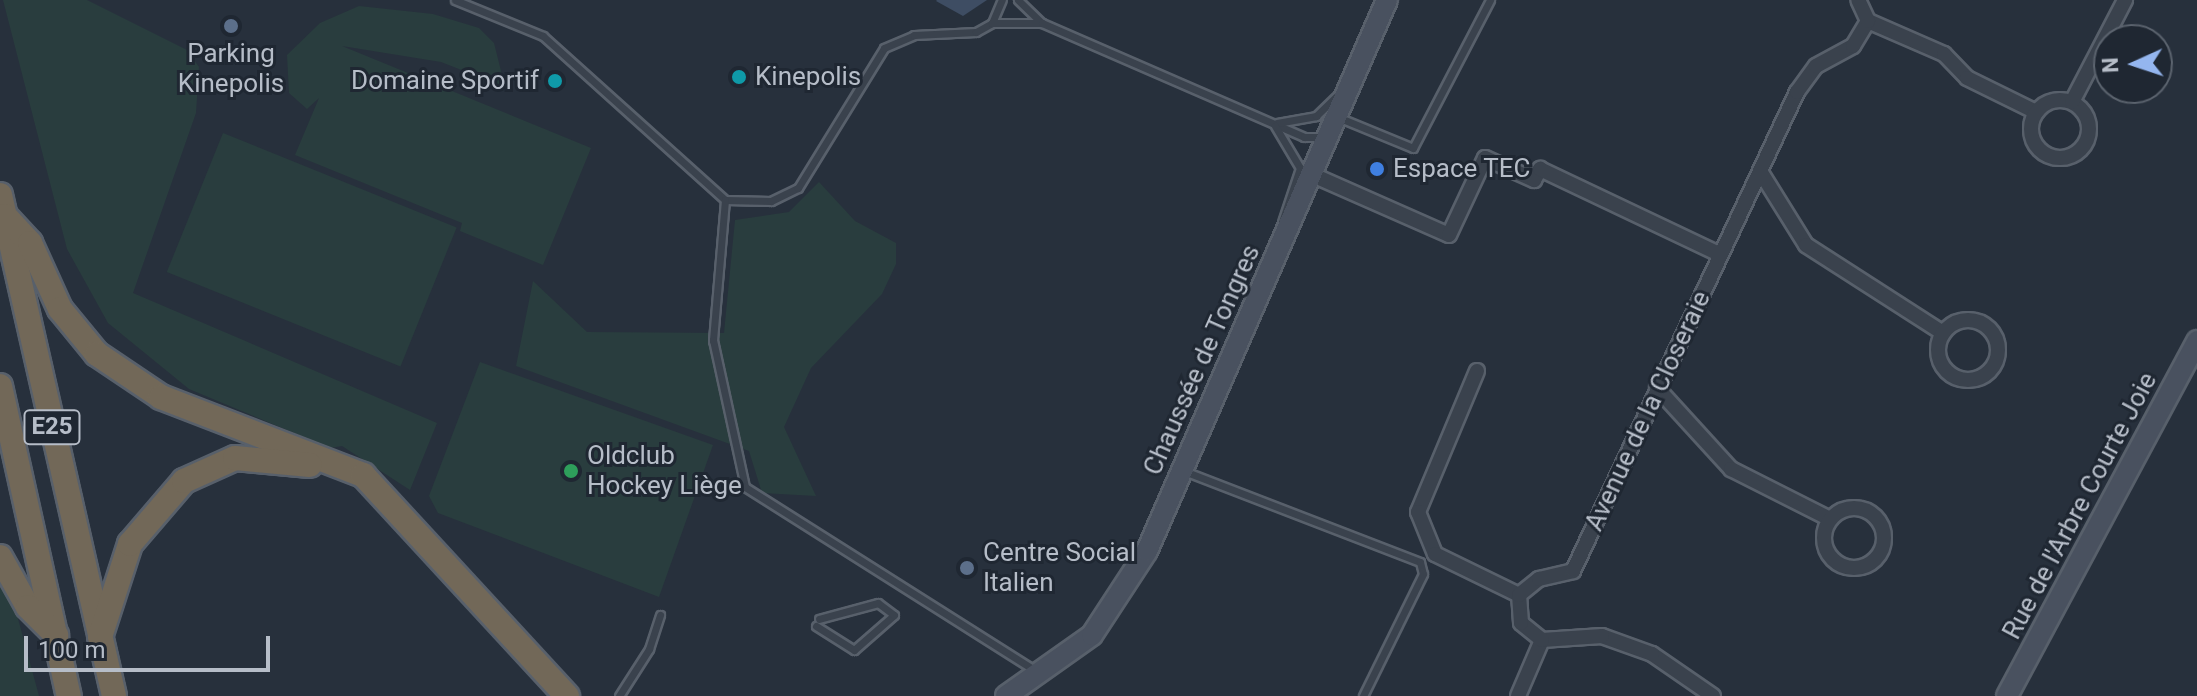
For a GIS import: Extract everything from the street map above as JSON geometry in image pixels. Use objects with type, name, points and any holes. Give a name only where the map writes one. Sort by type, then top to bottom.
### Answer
[{"type":"highway","name":"E25","points":[[2,206],[114,696]]},
{"type":"highway","points":[[2,206],[30,243],[60,309],[97,354],[161,397],[363,475],[567,696]]},
{"type":"highway","name":"E25","points":[[0,386],[69,696]]},
{"type":"highway","points":[[100,637],[130,544],[168,496],[235,458],[287,459],[338,476],[377,506],[544,696]]},
{"type":"highway","points":[[0,557],[28,607],[56,635]]},
{"type":"main road","name":"Chaussée de Tongres","points":[[1006,696],[1043,675],[1113,608],[1182,470],[1281,243],[1315,176],[1387,0]]},
{"type":"main road","name":"Rue de l'Arbre Courte Joie","points":[[2007,696],[2197,341]]},
{"type":"street","points":[[1858,0],[1868,21],[1944,54],[1967,78],[2036,112]]},
{"type":"street","points":[[2072,102],[2125,0]]},
{"type":"street","name":"Avenue de la Closeraie","points":[[1519,595],[1539,579],[1573,571],[1803,83],[1816,66],[1853,46],[1868,21]]},
{"type":"street","points":[[2056,100],[2072,102],[2089,124],[2086,142],[2073,155],[2054,157],[2038,148],[2031,131],[2036,112],[2056,100]]},
{"type":"street","points":[[1315,176],[1449,235],[1485,158],[1534,180],[1540,169],[1721,255]]},
{"type":"street","points":[[1760,171],[1806,245],[1943,333]]},
{"type":"street","points":[[1955,323],[1980,323],[1995,338],[1995,362],[1977,378],[1956,378],[1939,359],[1943,333],[1955,323]]},
{"type":"street","points":[[1477,371],[1418,512],[1435,554],[1519,595],[1521,623],[1542,640],[1602,636],[1652,654],[1713,696]]},
{"type":"street","points":[[1657,388],[1731,469],[1830,519]]},
{"type":"street","points":[[1854,507],[1872,513],[1883,527],[1880,554],[1855,568],[1836,562],[1823,537],[1830,519],[1854,507]]},
{"type":"street","points":[[1518,696],[1542,640]]},
{"type":"lane","points":[[455,0],[543,36],[725,200],[771,201],[798,188],[884,48],[914,35],[966,36],[992,23],[1042,23]]},
{"type":"lane","points":[[992,23],[1002,0]]},
{"type":"lane","points":[[1018,0],[1042,23],[1314,139],[1337,126],[1413,148],[1490,0]]},
{"type":"lane","points":[[1270,122],[1316,116],[1355,73]]},
{"type":"lane","points":[[1270,122],[1294,148],[1300,168],[1281,243]]},
{"type":"lane","points":[[725,200],[713,340],[745,487],[1043,675]]},
{"type":"lane","points":[[1182,470],[1420,562],[1423,574],[1363,696]]},
{"type":"lane","points":[[878,603],[894,615],[854,650],[817,622],[878,603]]},
{"type":"lane","points":[[619,696],[649,649],[660,615]]},
{"type":"green space","points":[[3,0],[87,0],[187,50],[199,67],[196,113],[133,293],[437,423],[410,490],[342,446],[330,448],[189,389],[108,323],[67,249]]},
{"type":"green space","points":[[359,6],[433,14],[479,28],[494,43],[505,87],[441,62],[342,46],[591,148],[543,265],[460,231],[462,223],[295,155],[319,98],[307,109],[289,93],[287,55],[320,23]]},
{"type":"green space","points":[[223,133],[457,227],[400,366],[167,272]]},
{"type":"green space","points":[[819,182],[855,221],[896,243],[896,264],[882,294],[811,368],[784,427],[816,496],[762,493],[749,451],[516,366],[533,281],[587,332],[724,333],[735,220],[789,212]]},
{"type":"green space","name":"Oldclub Hockey Liège","points":[[480,362],[713,445],[659,597],[438,513],[429,496]]},
{"type":"green space","points":[[0,565],[4,567],[39,696],[0,696]]},
{"type":"water","points":[[937,0],[987,0],[963,16],[936,1]]},
{"type":"place","name":"Parking Kinepolis","points":[[231,26]]},
{"type":"place","name":"Kinepolis","points":[[739,77]]},
{"type":"place","name":"Domaine Sportif","points":[[555,81]]},
{"type":"place","name":"Espace TEC","points":[[1377,169]]},
{"type":"place","name":"Oldclub Hockey Liège","points":[[571,471]]},
{"type":"place","name":"Centre Social Italien","points":[[967,568]]}]
